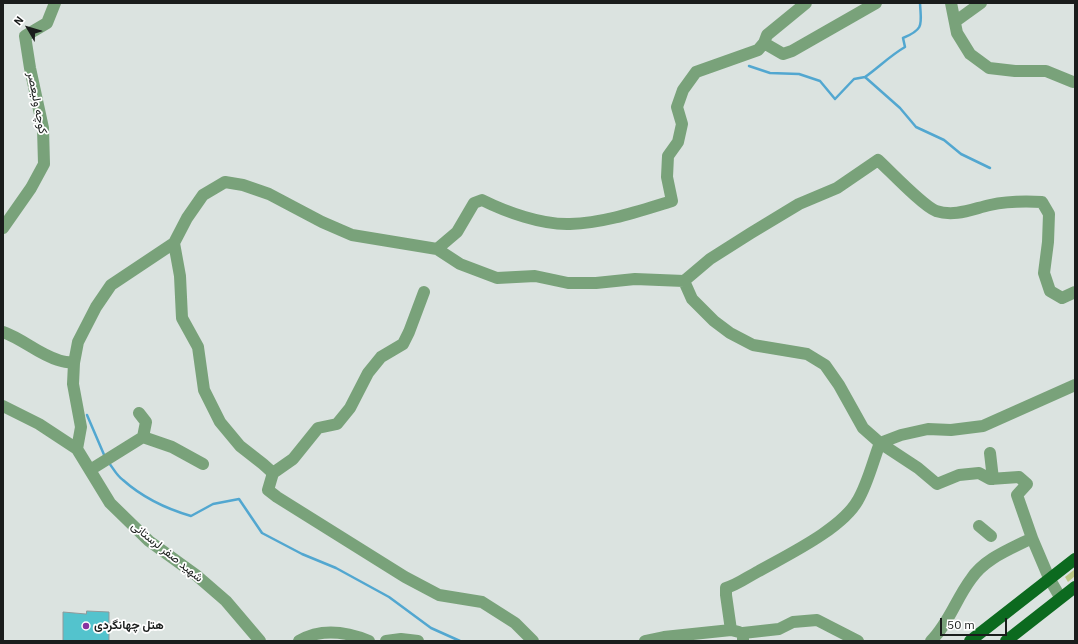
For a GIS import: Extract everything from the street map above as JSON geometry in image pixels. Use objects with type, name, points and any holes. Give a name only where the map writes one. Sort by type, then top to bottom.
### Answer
[{"type":"main road","points":[[970,641],[1075,559]]},
{"type":"main road","points":[[1006,641],[1060,597],[1075,587]]},
{"type":"street","name":"کوچه ولیعصر","points":[[3,228],[31,188],[44,164],[43,128],[30,68],[25,36],[47,23],[54,3]]},
{"type":"street","points":[[437,250],[457,232],[474,203],[482,200],[501,210],[537,219],[569,224],[600,221],[672,201],[667,177],[668,156],[678,142],[682,124],[676,107],[683,90],[696,72],[758,50],[764,44],[767,35],[806,3]]},
{"type":"street","points":[[764,44],[783,54],[792,51],[876,3]]},
{"type":"street","points":[[952,3],[957,33],[970,54],[989,68],[1015,71],[1046,71],[1074,82]]},
{"type":"street","points":[[956,21],[981,3]]},
{"type":"street","points":[[76,449],[81,427],[73,384],[74,363],[78,342],[96,307],[111,285],[174,243],[187,218],[203,194],[225,182],[243,185],[269,194],[322,222],[352,235],[437,250],[460,264],[497,278],[535,276],[568,283],[596,283],[635,279],[684,281],[710,259],[751,233],[799,204],[837,188],[878,160],[910,191],[934,210],[952,214],[1021,200],[1042,202],[1049,214],[1048,242],[1044,274],[1050,291],[1062,298],[1075,292]]},
{"type":"street","points":[[174,243],[180,276],[182,318],[198,346],[204,390],[220,422],[240,446],[264,464],[273,474]]},
{"type":"street","points":[[684,281],[692,299],[714,321],[730,334],[753,345],[807,354],[825,365],[840,385],[862,428],[880,443],[918,468],[937,484],[959,475],[979,474],[990,479],[1018,477],[1026,484],[1017,495],[1032,538],[1049,578],[1060,597]]},
{"type":"street","points":[[424,292],[403,344],[380,357],[368,373],[350,408],[337,424],[318,428],[293,459],[273,474],[268,490],[405,577],[440,595],[482,602],[515,623],[533,641]]},
{"type":"street","points":[[3,332],[18,337],[36,350],[58,360],[74,363]]},
{"type":"street","points":[[731,630],[726,588],[736,585],[757,571],[789,555],[848,513],[858,500],[880,443],[901,434],[928,429],[951,430],[983,426],[1075,385]]},
{"type":"street","name":"شهید صفر لرستانی","points":[[3,406],[39,424],[76,449],[110,503],[149,541],[196,575],[226,601],[260,641]]},
{"type":"street","points":[[90,470],[143,437],[146,422],[139,413]]},
{"type":"street","points":[[143,437],[172,447],[203,464]]},
{"type":"street","points":[[990,453],[993,479]]},
{"type":"street","points":[[979,526],[991,536]]},
{"type":"street","points":[[931,641],[942,630],[971,578],[996,556],[1032,538]]},
{"type":"street","points":[[645,641],[731,630],[743,637],[779,629],[793,622],[817,620],[858,641]]},
{"type":"street","points":[[299,641],[320,633],[349,633],[369,641]]},
{"type":"street","points":[[386,641],[401,639],[418,641]]},
{"type":"green space","points":[[1075,569],[1075,576],[1068,582],[1065,577]]},
{"type":"building","name":"هتل چهانگردی","points":[[87,611],[109,612],[109,641],[63,641],[63,612],[86,614]]},
{"type":"waterway","points":[[865,77],[905,47],[903,38],[915,32],[920,25],[920,3]]},
{"type":"waterway","points":[[749,66],[770,73],[799,74],[820,81],[835,99],[854,79],[865,77],[900,108],[916,127],[944,140],[961,154],[990,168]]},
{"type":"waterway","points":[[87,415],[105,457]]},
{"type":"waterway","points":[[109,463],[117,474],[138,492],[164,506],[191,516],[213,504],[239,499],[262,533],[302,554],[336,568],[389,597],[431,628],[460,641]]},
{"type":"place","name":"هتل چهانگردی","points":[[86,626]]}]
